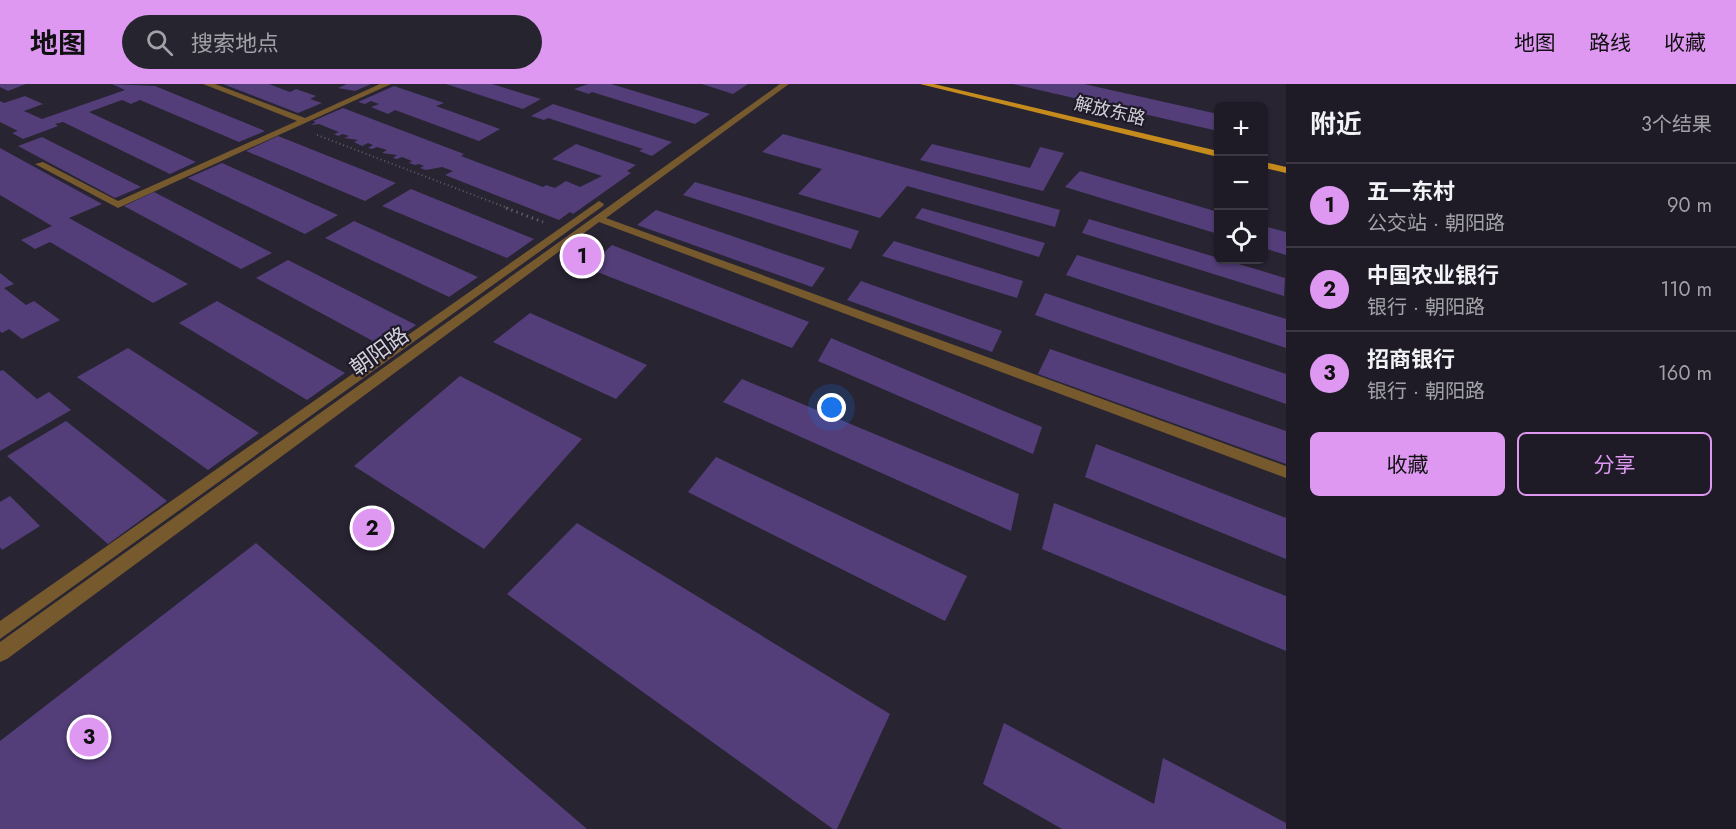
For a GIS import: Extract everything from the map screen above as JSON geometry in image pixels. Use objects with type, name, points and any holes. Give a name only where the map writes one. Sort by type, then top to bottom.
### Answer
[{"type":"main road","name":"解放东路","points":[[924,84],[1214,153]]},
{"type":"main road","name":"解放东路","points":[[960,84],[1214,143]]},
{"type":"main road","points":[[1268,156],[1286,160]]},
{"type":"main road","points":[[1268,166],[1286,170]]},
{"type":"street","points":[[207,84],[305,121]]},
{"type":"street","points":[[40,164],[118,206],[387,84]]},
{"type":"street","name":"朝阳路","points":[[0,631],[563,229],[771,84]]},
{"type":"street","name":"朝阳路","points":[[0,653],[597,218],[785,84]]},
{"type":"street","points":[[597,218],[1286,472]]},
{"type":"path","points":[[293,126],[563,229]]},
{"type":"building","points":[[0,84],[26,84],[8,91],[0,87]]},
{"type":"building","points":[[112,84],[155,86],[265,131],[239,142],[140,100],[131,104],[122,100],[89,112],[196,162],[170,174],[63,122],[23,139],[12,133],[18,131],[0,122],[0,101],[4,103],[25,96],[43,104],[24,111],[42,119],[125,90]]},
{"type":"building","points":[[223,84],[269,84],[290,92],[296,89],[316,96],[310,99],[322,103],[298,113]]},
{"type":"building","points":[[347,84],[371,84],[355,91],[338,88]]},
{"type":"building","points":[[446,84],[492,84],[541,99],[523,109]]},
{"type":"building","points":[[588,84],[611,84],[710,114],[695,124],[592,92],[589,94],[574,89]]},
{"type":"building","points":[[702,84],[748,84],[733,94]]},
{"type":"building","points":[[1013,84],[1084,84],[1214,113],[1214,130]]},
{"type":"building","points":[[394,86],[444,103],[436,106],[500,129],[479,141],[395,110],[388,114],[371,107],[379,104],[371,101],[365,104],[358,102]]},
{"type":"building","points":[[553,104],[672,142],[652,156],[639,151],[643,149],[548,118],[544,120],[531,116]]},
{"type":"building","points":[[343,108],[543,187],[546,185],[555,188],[566,181],[580,187],[602,176],[552,159],[576,144],[636,165],[627,171],[631,173],[573,214],[570,212],[559,220],[445,175],[453,171],[442,167],[426,170],[420,168],[424,166],[409,163],[412,161],[402,157],[393,158],[397,155],[382,153],[387,150],[377,147],[368,148],[373,145],[368,143],[362,146],[354,142],[358,140],[344,138],[349,136],[343,134],[338,136],[334,134],[339,132],[319,124],[311,125],[316,122],[313,121]]},
{"type":"building","points":[[783,134],[1060,210],[1055,227],[907,186],[880,218],[798,194],[822,169],[762,152]]},
{"type":"building","points":[[278,136],[396,183],[365,201],[246,151]]},
{"type":"building","points":[[42,137],[141,187],[115,198],[18,146]]},
{"type":"building","points":[[932,144],[1030,168],[1040,147],[1064,153],[1043,191],[920,160]]},
{"type":"building","points":[[0,148],[102,204],[69,218],[188,284],[153,303],[50,242],[35,249],[21,240],[52,226],[0,195]]},
{"type":"building","points":[[222,163],[338,215],[305,234],[188,178]]},
{"type":"building","points":[[1080,171],[1214,211],[1214,233],[1065,187]]},
{"type":"building","points":[[695,182],[859,231],[851,249],[683,195]]},
{"type":"building","points":[[411,189],[534,239],[507,258],[382,206]]},
{"type":"building","points":[[154,192],[272,253],[241,269],[124,206]]},
{"type":"building","points":[[922,208],[1045,243],[1039,257],[915,218]]},
{"type":"building","points":[[656,210],[825,268],[812,287],[637,225]]},
{"type":"building","points":[[1089,219],[1214,257],[1214,264],[1238,264],[1285,278],[1284,296],[1082,233]]},
{"type":"building","points":[[354,221],[478,277],[449,297],[325,238]]},
{"type":"building","points":[[1268,227],[1286,232],[1286,255],[1268,249]]},
{"type":"building","points":[[894,241],[1023,281],[1017,298],[882,256]]},
{"type":"building","points":[[612,245],[809,322],[792,348],[587,268]]},
{"type":"building","points":[[1077,255],[1286,319],[1286,348],[1066,275]]},
{"type":"building","points":[[288,260],[416,325],[384,347],[256,278]]},
{"type":"building","points":[[0,273],[14,284],[4,288],[26,305],[34,301],[60,320],[22,339],[9,329],[2,333],[0,331]]},
{"type":"building","points":[[861,281],[1002,331],[992,352],[847,300]]},
{"type":"building","points":[[1045,293],[1286,374],[1286,404],[1035,315]]},
{"type":"building","points":[[217,301],[345,373],[307,400],[179,323]]},
{"type":"building","points":[[530,313],[647,365],[616,399],[493,342]]},
{"type":"building","points":[[831,338],[1042,427],[1033,454],[818,361]]},
{"type":"building","points":[[128,348],[259,433],[208,470],[77,377]]},
{"type":"building","points":[[1050,349],[1286,431],[1286,464],[1038,374]]},
{"type":"building","points":[[3,370],[37,399],[49,392],[71,410],[0,451],[0,371]]},
{"type":"building","points":[[460,376],[582,439],[484,549],[354,466]]},
{"type":"building","points":[[742,379],[1019,494],[1011,531],[723,402]]},
{"type":"building","points":[[66,421],[167,501],[108,544],[7,456]]},
{"type":"building","points":[[1096,444],[1286,518],[1286,559],[1085,477]]},
{"type":"building","points":[[716,457],[967,576],[945,621],[688,492]]},
{"type":"building","points":[[10,496],[40,526],[2,550],[0,547],[0,502]]},
{"type":"building","points":[[1054,503],[1286,596],[1286,651],[1042,549]]},
{"type":"building","points":[[577,523],[890,714],[837,829],[833,829],[507,594]]},
{"type":"building","points":[[256,543],[587,829],[0,829],[0,741]]},
{"type":"building","points":[[1004,723],[1154,804],[1163,758],[1286,823],[1286,829],[1062,829],[983,784]]},
{"type":"place","name":"五一东村","points":[[582,256]]},
{"type":"place","name":"中国农业银行","points":[[372,528]]},
{"type":"place","name":"招商银行","points":[[89,737]]}]
